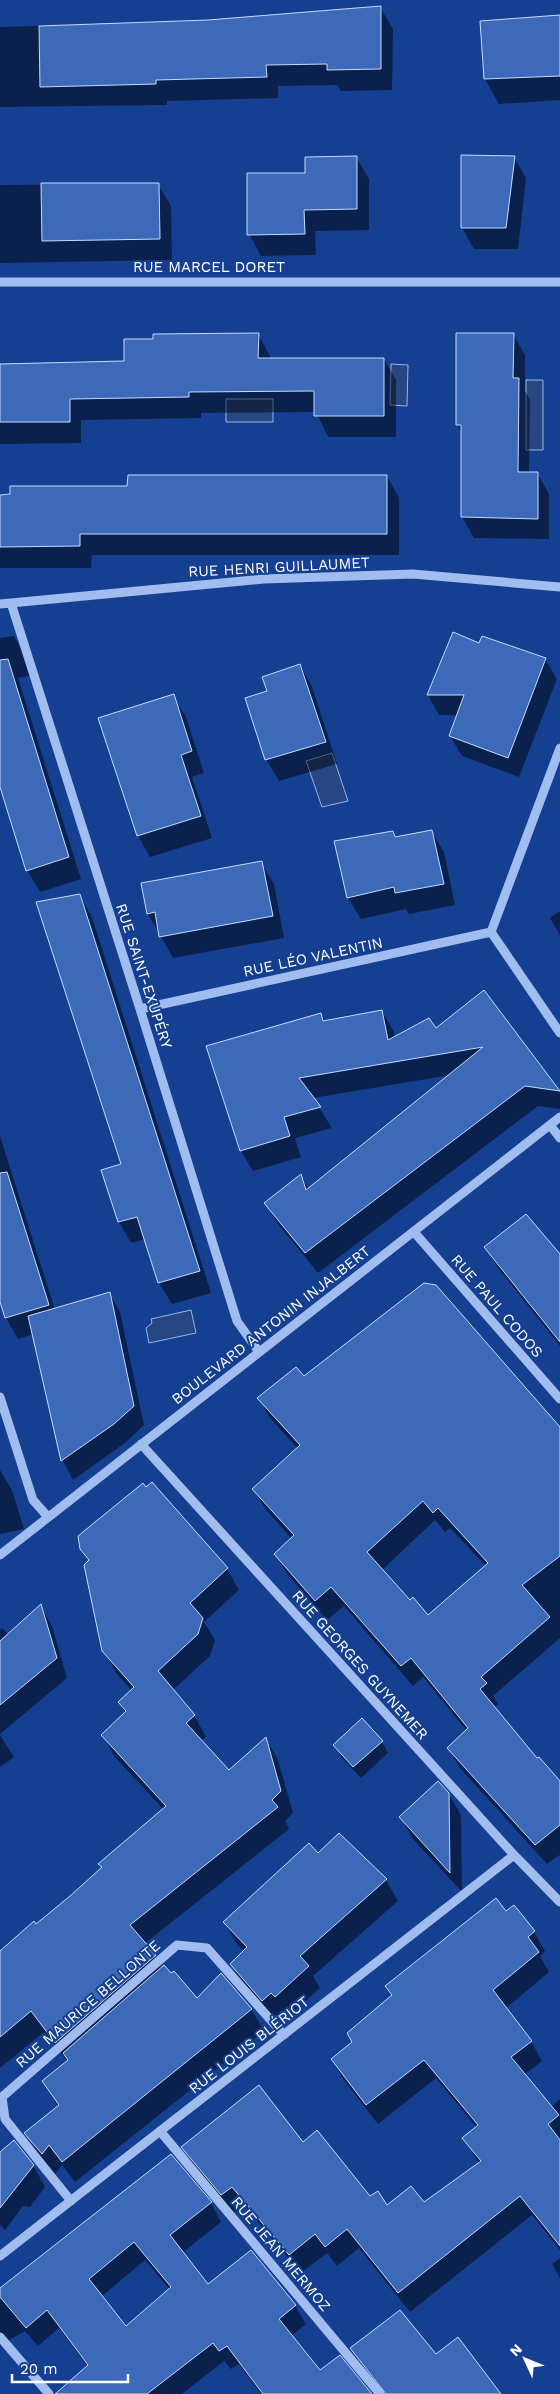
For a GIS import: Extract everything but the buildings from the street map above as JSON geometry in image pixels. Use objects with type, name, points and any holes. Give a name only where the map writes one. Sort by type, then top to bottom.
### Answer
[{"type":"street","name":"RUE MARCEL DORET","points":[[0,282],[418,280],[560,282]]},
{"type":"street","name":"RUE HENRI GUILLAUMET","points":[[0,604],[264,578],[413,574],[560,587]]},
{"type":"street","name":"RUE SAINT-EXUPÉRY","points":[[11,603],[237,1321],[260,1352]]},
{"type":"street","points":[[560,748],[491,932],[560,1032]]},
{"type":"street","name":"RUE LÉO VALENTIN","points":[[140,1009],[491,932]]},
{"type":"street","name":"BOULEVARD ANTONIN INJALBERT","points":[[0,1555],[560,1117]]},
{"type":"street","points":[[550,1125],[560,1138]]},
{"type":"street","name":"RUE PAUL CODOS","points":[[414,1232],[560,1399]]},
{"type":"street","points":[[0,1397],[33,1500],[48,1517]]},
{"type":"street","name":"RUE GEORGES GUYNEMER","points":[[141,1444],[514,1855],[560,1902]]},
{"type":"street","name":"RUE LOUIS BLÉRIOT","points":[[0,2256],[514,1855]]},
{"type":"street","name":"RUE MAURICE BELLONTE","points":[[72,2201],[5,2119],[2,2097],[177,1945],[207,1948],[284,2034]]},
{"type":"street","name":"RUE JEAN MERMOZ","points":[[160,2131],[380,2394]]},
{"type":"street","points":[[0,2337],[49,2394]]},
{"type":"water","points":[[391,364],[408,365],[407,406],[390,405]]},
{"type":"water","points":[[526,380],[543,380],[543,450],[526,450]]},
{"type":"water","points":[[226,399],[273,399],[273,422],[226,422]]},
{"type":"water","points":[[332,753],[348,801],[322,807],[306,761]]},
{"type":"water","points":[[191,1310],[196,1333],[149,1343],[146,1328],[152,1323],[151,1319]]}]
